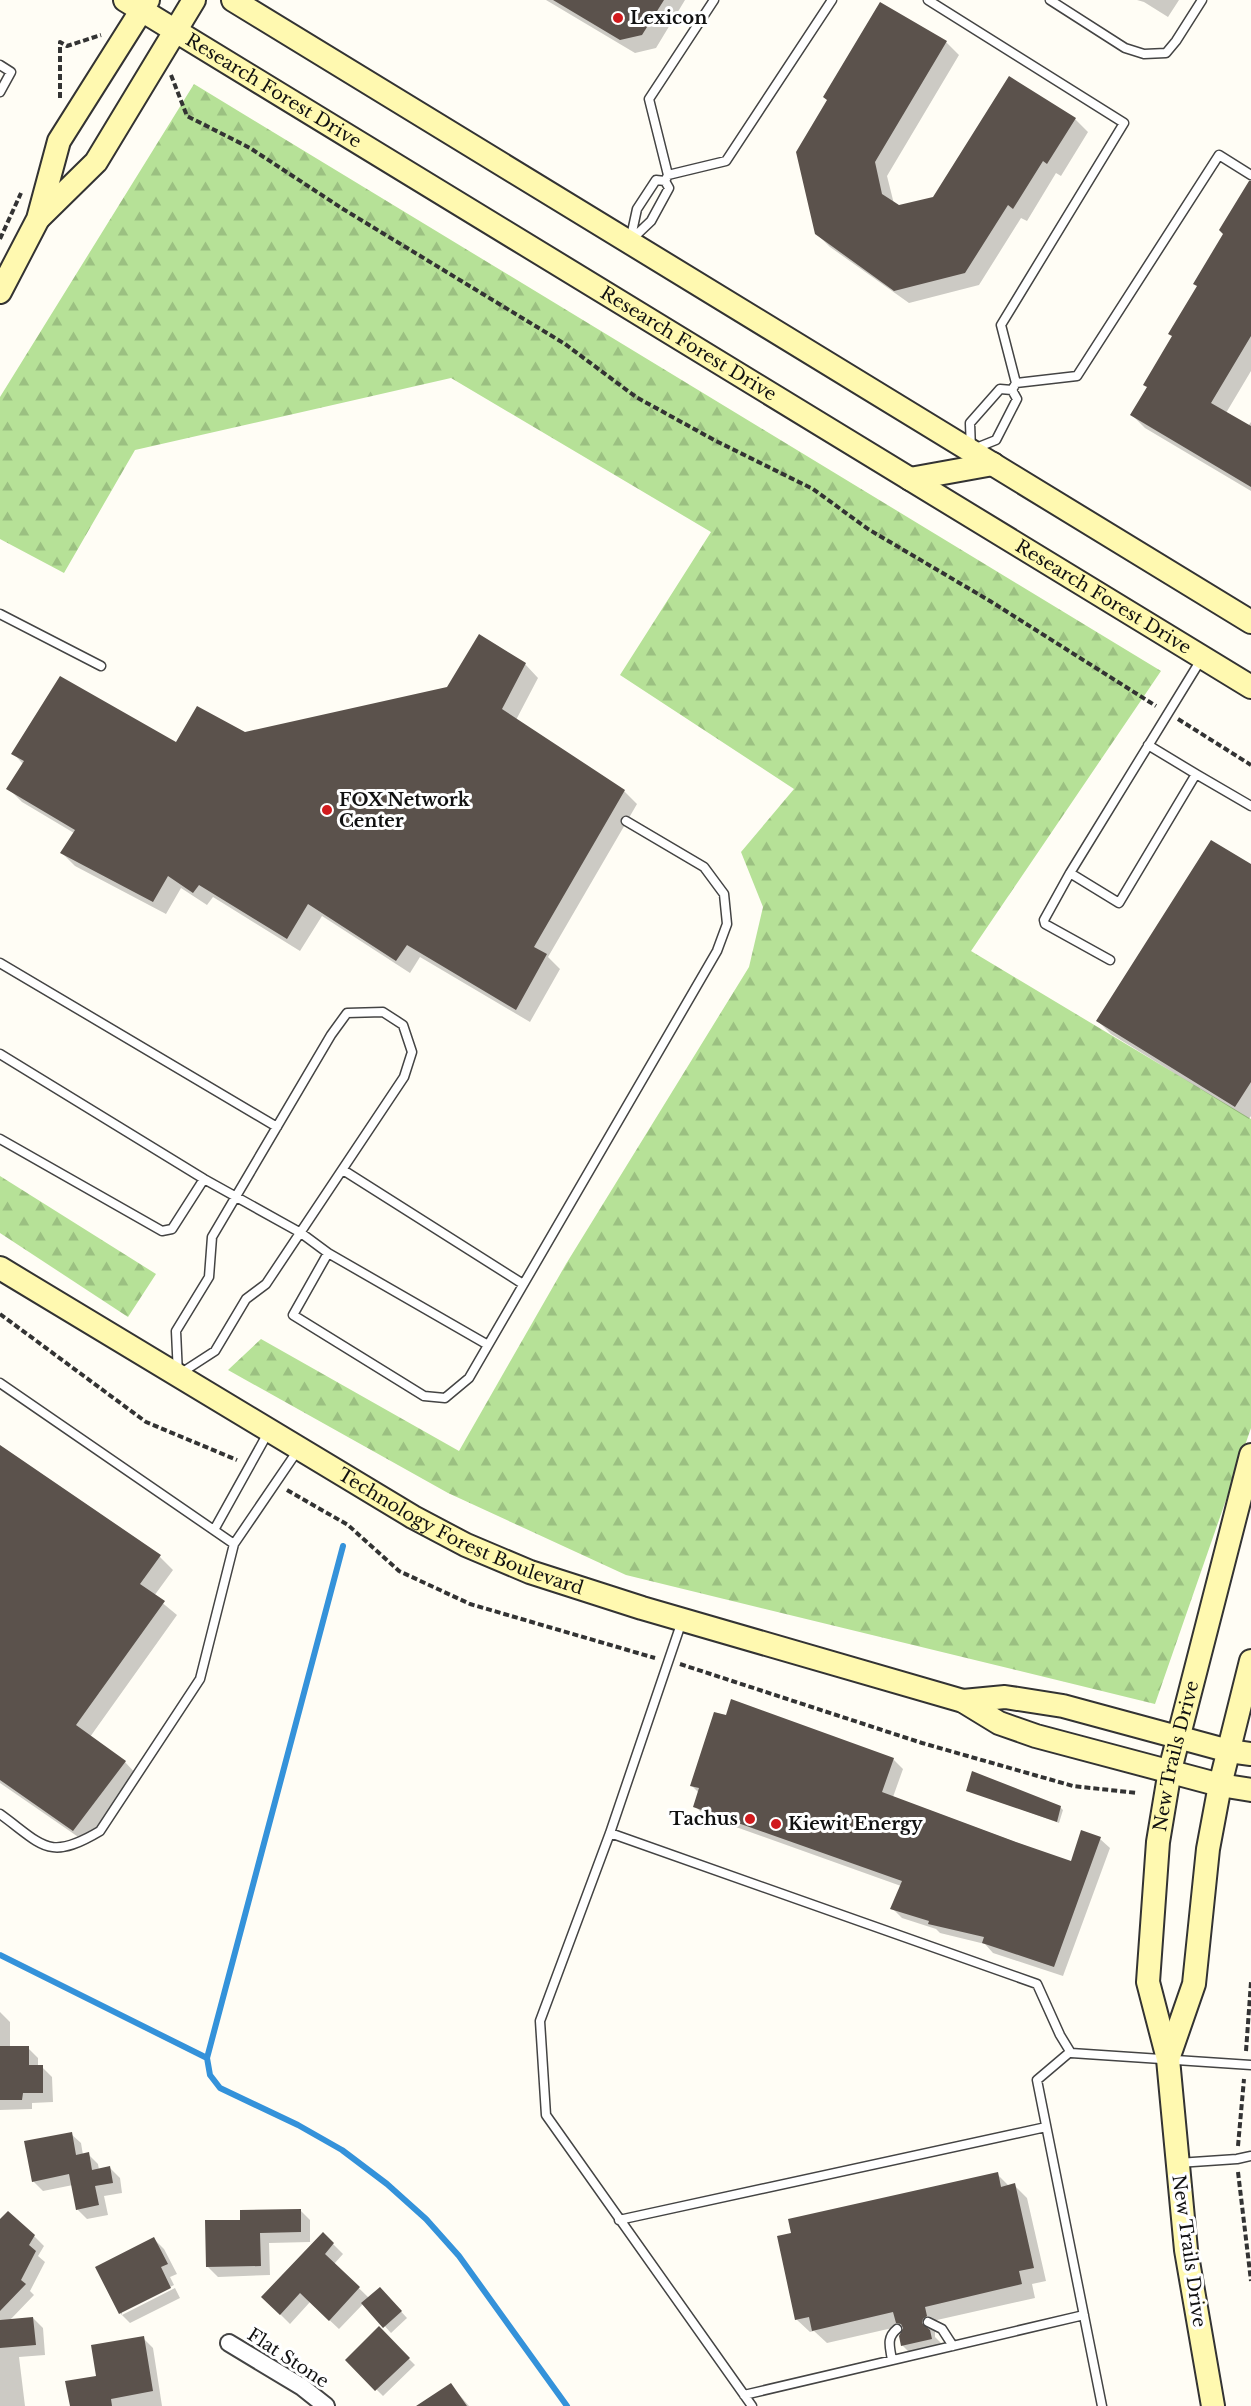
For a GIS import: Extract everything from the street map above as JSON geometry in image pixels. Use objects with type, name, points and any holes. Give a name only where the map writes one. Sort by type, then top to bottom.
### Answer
[{"type":"street","points":[[233,0],[1251,622]]},
{"type":"street","points":[[0,292],[38,219],[59,141],[139,3]]},
{"type":"street","name":"Research Forest Drive","points":[[139,3],[174,30],[1251,687]]},
{"type":"street","points":[[38,219],[96,162],[191,4]]},
{"type":"street","points":[[910,479],[993,464]]},
{"type":"street","name":"Technology Forest Boulevard","points":[[0,1268],[413,1517],[466,1545],[530,1572],[683,1620],[963,1701],[999,1723],[1036,1736],[1220,1785],[1251,1790]]},
{"type":"street","name":"New Trails Drive","points":[[1213,2406],[1186,2250],[1168,2059],[1148,1982],[1158,1842],[1170,1770],[1251,1455]]},
{"type":"street","name":"New Trails Drive","points":[[1168,2059],[1194,1984],[1208,1849],[1220,1785],[1251,1660]]},
{"type":"street","name":"Technology Forest Boulevard","points":[[963,1701],[1005,1697],[1063,1706],[1229,1751],[1251,1754]]},
{"type":"street","name":"Flat Stone","points":[[229,2343],[302,2387],[326,2406]]},
{"type":"lane","points":[[630,242],[651,220],[669,188],[649,99],[714,0]]},
{"type":"lane","points":[[630,242],[637,209],[656,180],[726,160],[832,0]]},
{"type":"lane","points":[[928,0],[1124,123],[1001,325],[1014,387],[1017,399],[996,440],[971,450],[970,423],[1000,389],[1014,387],[1077,376],[1220,155],[1251,175]]},
{"type":"lane","points":[[1050,0],[1125,48],[1144,54],[1166,52],[1176,41],[1202,0]]},
{"type":"lane","points":[[0,65],[11,72],[0,92]]},
{"type":"lane","points":[[0,614],[101,666]]},
{"type":"lane","points":[[1110,960],[1045,924],[1044,920],[1070,873],[1202,657]]},
{"type":"lane","points":[[1148,745],[1251,807]]},
{"type":"lane","points":[[1070,873],[1119,903],[1196,774]]},
{"type":"lane","points":[[328,1253],[293,1315],[424,1396],[445,1398],[469,1378],[717,951],[728,924],[724,894],[704,867],[626,821]]},
{"type":"lane","points":[[0,963],[277,1127]]},
{"type":"lane","points":[[383,1012],[403,1025],[412,1052],[404,1077],[266,1284],[246,1299],[215,1351],[178,1375],[176,1331],[209,1277],[212,1237],[331,1035],[347,1013],[383,1012]]},
{"type":"lane","points":[[0,1054],[204,1179],[301,1233],[328,1253],[488,1345]]},
{"type":"lane","points":[[0,1139],[162,1232],[172,1229],[204,1179]]},
{"type":"lane","points":[[343,1170],[523,1284]]},
{"type":"lane","points":[[0,1383],[234,1544]]},
{"type":"lane","points":[[214,1530],[269,1430]]},
{"type":"lane","points":[[0,1814],[48,1848],[63,1848],[82,1842],[100,1831],[200,1679],[234,1544],[300,1449]]},
{"type":"lane","points":[[683,1620],[610,1833],[540,2021],[546,2115],[752,2406]]},
{"type":"lane","points":[[610,1833],[1037,1984],[1059,2035],[1070,2052]]},
{"type":"lane","points":[[1102,2406],[1037,2080],[1070,2052],[1248,2064]]},
{"type":"lane","points":[[619,2220],[1046,2127]]},
{"type":"lane","points":[[1178,2163],[1251,2156]]},
{"type":"lane","points":[[744,2395],[1084,2315]]},
{"type":"lane","points":[[928,2322],[942,2329],[953,2346]]},
{"type":"lane","points":[[892,2360],[890,2335],[897,2329]]},
{"type":"path","points":[[60,42],[67,46],[103,34]]},
{"type":"path","points":[[174,77],[187,116],[250,148],[344,209],[565,344],[636,397],[716,441],[813,489],[868,529],[990,600],[1251,765]]},
{"type":"path","points":[[1251,1982],[1248,2064],[1237,2159],[1251,2281]]},
{"type":"green space","points":[[194,84],[1161,671],[971,951],[1251,1119],[1251,1428],[1155,1704],[626,1575],[448,1493],[228,1370],[261,1339],[459,1451],[566,1264],[749,967],[763,907],[741,852],[794,789],[620,675],[711,532],[451,378],[135,450],[64,573],[0,539],[0,397]]},
{"type":"green space","points":[[0,1176],[156,1274],[128,1317],[0,1233]]},
{"type":"building","name":"Lexicon","points":[[553,0],[664,0],[642,35],[620,40]]},
{"type":"building","points":[[880,2],[947,41],[875,162],[882,194],[899,205],[933,197],[1009,76],[1076,118],[1047,164],[1043,161],[1013,209],[1008,205],[965,273],[894,291],[815,234],[796,152],[827,100],[823,97]]},
{"type":"building","points":[[1251,181],[1251,336],[1211,403],[1251,426],[1251,487],[1130,415],[1147,387],[1143,385],[1172,336],[1168,334],[1197,286],[1193,284],[1223,234],[1219,230]]},
{"type":"building","name":"FOX Network Center","points":[[479,634],[526,663],[502,709],[625,790],[534,947],[547,954],[516,1010],[407,945],[396,961],[308,904],[287,939],[199,885],[193,893],[168,876],[153,902],[60,853],[75,830],[6,789],[24,761],[11,754],[60,676],[176,742],[197,706],[245,732],[447,687]]},
{"type":"building","points":[[1211,840],[1251,864],[1251,1082],[1235,1107],[1096,1021]]},
{"type":"building","points":[[0,1445],[161,1555],[140,1584],[165,1601],[76,1725],[126,1761],[73,1831],[0,1780]]},
{"type":"building","points":[[731,1699],[894,1758],[882,1792],[1016,1842],[1071,1861],[1081,1830],[1101,1837],[1054,1967],[982,1943],[984,1937],[928,1924],[929,1921],[890,1909],[902,1881],[693,1807],[699,1788],[690,1786],[714,1712],[726,1715]]},
{"type":"building","points":[[972,1771],[1061,1806],[1057,1822],[966,1791]]},
{"type":"building","points":[[0,2046],[29,2046],[29,2065],[43,2065],[43,2093],[23,2093],[22,2100],[0,2100]]},
{"type":"building","points":[[72,2132],[76,2155],[89,2152],[92,2170],[110,2166],[113,2183],[95,2186],[99,2205],[76,2210],[69,2174],[32,2182],[24,2141]]},
{"type":"building","points":[[998,2172],[1001,2187],[1015,2183],[1034,2268],[1019,2271],[1022,2284],[925,2307],[927,2316],[922,2323],[930,2330],[932,2339],[901,2346],[899,2336],[903,2328],[901,2324],[896,2323],[893,2312],[812,2331],[809,2317],[795,2320],[777,2236],[791,2233],[788,2219]]},
{"type":"building","points":[[301,2209],[301,2232],[260,2233],[261,2266],[206,2267],[205,2220],[240,2220],[240,2210]]},
{"type":"building","points":[[8,2211],[35,2235],[29,2245],[36,2251],[21,2280],[26,2284],[0,2311],[0,2219]]},
{"type":"building","points":[[323,2232],[334,2243],[325,2254],[360,2287],[329,2321],[300,2293],[280,2315],[261,2297]]},
{"type":"building","points":[[154,2237],[168,2264],[161,2267],[171,2288],[119,2314],[95,2267]]},
{"type":"building","points":[[380,2287],[402,2311],[383,2328],[361,2303]]},
{"type":"building","points":[[33,2317],[36,2345],[0,2348],[0,2320]]},
{"type":"building","points":[[379,2326],[410,2358],[375,2391],[345,2360]]},
{"type":"building","points":[[144,2336],[153,2391],[111,2399],[112,2406],[70,2406],[65,2381],[96,2376],[91,2345]]},
{"type":"building","points":[[451,2383],[467,2406],[416,2406]]},
{"type":"waterway","points":[[343,1546],[207,2058],[210,2075],[220,2088],[298,2125],[342,2150],[387,2184],[426,2219],[459,2256],[567,2406]]},
{"type":"waterway","points":[[0,1955],[207,2058]]},
{"type":"place","name":"Lexicon","points":[[618,18]]},
{"type":"place","name":"FOX Network Center","points":[[327,810]]},
{"type":"place","name":"Tachus","points":[[750,1819]]},
{"type":"place","name":"Kiewit Energy","points":[[776,1824]]}]
